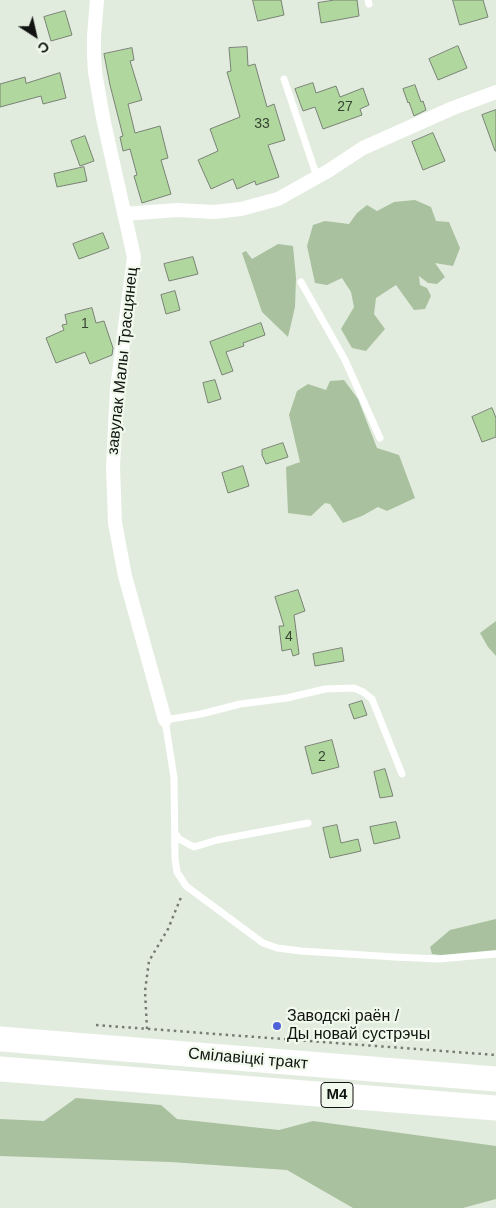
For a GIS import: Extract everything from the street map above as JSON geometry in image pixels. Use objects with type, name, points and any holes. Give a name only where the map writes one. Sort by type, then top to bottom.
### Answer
[{"type":"highway","name":"Смілавіцкі тракт","points":[[0,1039],[496,1079]]},
{"type":"highway","name":"Смілавіцкі тракт","points":[[0,1069],[496,1108]]},
{"type":"street","name":"завулак Малы Трасцянец","points":[[97,0],[94,50],[95,72],[134,257],[117,389],[113,467],[115,523],[125,576],[165,720]]},
{"type":"street","points":[[124,214],[177,210],[214,212],[241,209],[278,199],[363,148],[453,108],[496,92]]},
{"type":"lane","points":[[284,79],[317,176]]},
{"type":"lane","points":[[301,282],[345,360],[380,438]]},
{"type":"lane","points":[[402,774],[372,699],[364,692],[354,688],[325,689],[287,698],[240,704],[201,714],[165,720],[174,778],[177,872],[186,886],[263,943],[277,948],[439,959],[496,954]]},
{"type":"lane","points":[[175,833],[179,839],[194,847],[217,840],[308,823]]},
{"type":"path","points":[[147,1029],[145,991],[148,961],[168,929],[186,886]]},
{"type":"path","points":[[88,1025],[496,1055]]},
{"type":"green space","points":[[415,200],[431,207],[436,221],[449,222],[460,248],[453,266],[435,263],[445,277],[437,284],[428,283],[419,276],[420,285],[427,288],[431,296],[425,309],[414,310],[396,285],[376,298],[374,314],[385,329],[366,351],[352,348],[341,329],[354,307],[351,292],[342,278],[327,285],[315,283],[307,246],[313,225],[325,221],[349,224],[357,213],[367,205],[377,211],[394,202]]},
{"type":"green space","points":[[278,244],[293,246],[296,278],[295,307],[288,337],[262,312],[242,253],[246,251],[252,259]]},
{"type":"green space","points":[[344,380],[358,399],[377,448],[399,455],[415,498],[387,511],[378,507],[362,516],[343,523],[330,504],[325,503],[311,516],[288,513],[286,467],[300,462],[289,415],[297,391],[308,384],[326,390],[330,381]]},
{"type":"green space","points":[[496,621],[496,656],[480,633]]},
{"type":"green space","points":[[496,919],[496,950],[441,955],[432,954],[430,947],[450,930]]},
{"type":"green space","points":[[76,1098],[161,1105],[177,1119],[279,1130],[313,1121],[496,1146],[496,1199],[463,1208],[353,1208],[287,1170],[170,1162],[0,1156],[0,1119],[44,1121]]},
{"type":"building","points":[[253,0],[281,0],[284,15],[258,21]]},
{"type":"building","points":[[335,0],[357,0],[359,16],[321,23],[318,3]]},
{"type":"building","points":[[453,0],[483,0],[488,17],[460,25]]},
{"type":"building","points":[[65,11],[72,35],[51,41],[44,17]]},
{"type":"building","points":[[458,46],[467,68],[438,80],[429,59]]},
{"type":"building","points":[[247,47],[248,66],[255,64],[267,107],[274,104],[285,140],[268,145],[279,177],[256,185],[255,181],[237,189],[233,179],[211,189],[198,160],[218,151],[210,129],[240,117],[227,72],[231,71],[229,48]]},
{"type":"building","points":[[132,48],[134,60],[130,61],[142,100],[128,104],[135,133],[160,126],[168,158],[161,160],[171,194],[142,203],[134,176],[137,175],[130,149],[123,151],[120,137],[123,136],[104,54]]},
{"type":"building","points":[[60,73],[66,98],[43,104],[41,96],[0,107],[0,84],[25,77],[26,83]]},
{"type":"building","points":[[313,83],[316,93],[336,86],[340,97],[363,88],[369,105],[360,109],[362,115],[323,129],[315,107],[303,111],[295,89]]},
{"type":"building","points":[[415,85],[426,110],[414,116],[403,89]]},
{"type":"building","points":[[496,110],[496,151],[495,151],[482,115]]},
{"type":"building","points":[[433,133],[445,161],[423,170],[412,142]]},
{"type":"building","points":[[85,136],[94,161],[80,166],[71,141]]},
{"type":"building","points":[[84,167],[87,181],[57,187],[54,174]]},
{"type":"building","points":[[103,233],[109,248],[79,259],[73,244]]},
{"type":"building","points":[[193,257],[198,274],[169,281],[164,264]]},
{"type":"building","points":[[175,291],[180,310],[166,314],[161,295]]},
{"type":"building","points":[[92,308],[96,323],[104,321],[113,348],[112,355],[90,364],[85,352],[56,363],[46,338],[64,330],[62,325],[67,324],[65,315]]},
{"type":"building","points":[[261,323],[265,335],[243,343],[244,346],[226,352],[233,371],[222,375],[210,342]]},
{"type":"building","points":[[215,380],[221,399],[208,403],[203,383]]},
{"type":"building","points":[[492,408],[496,418],[496,437],[482,442],[472,417]]},
{"type":"building","points":[[283,443],[288,457],[266,464],[262,450]]},
{"type":"building","points":[[243,466],[249,486],[228,493],[222,473]]},
{"type":"building","points":[[298,590],[305,611],[294,615],[299,654],[293,656],[291,649],[282,651],[279,626],[284,626],[275,597]]},
{"type":"building","points":[[342,648],[344,661],[315,666],[313,654]]},
{"type":"building","points":[[362,701],[367,715],[354,719],[349,705]]},
{"type":"building","points":[[332,740],[339,767],[312,774],[305,747]]},
{"type":"building","points":[[385,769],[393,796],[380,798],[374,772]]},
{"type":"building","points":[[396,822],[400,838],[374,844],[370,827]]},
{"type":"building","points":[[337,825],[341,843],[358,839],[361,851],[330,858],[323,828]]},
{"type":"place","name":"Заводскі раён / Ды новай сустрэчы","points":[[277,1026]]}]
